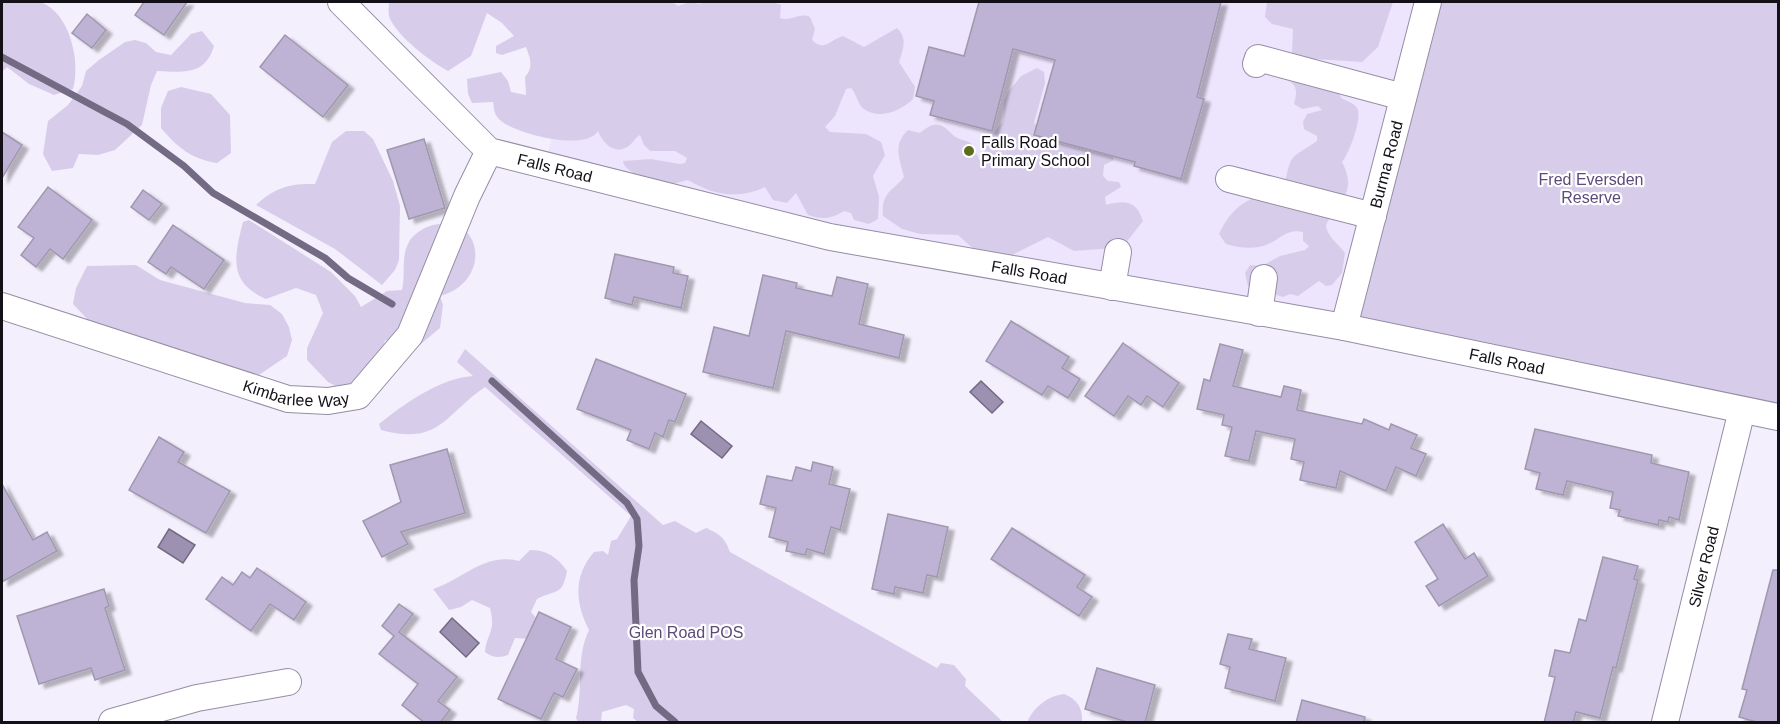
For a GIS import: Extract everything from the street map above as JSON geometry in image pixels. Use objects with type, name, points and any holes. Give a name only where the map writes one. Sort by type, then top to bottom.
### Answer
[{"type":"street","points":[[341,2],[489,151]]},
{"type":"street","name":"Burma Road","points":[[1344,327],[1428,2]]},
{"type":"street","points":[[1256,64],[1258,58],[1403,97]]},
{"type":"street","name":"Falls Road","points":[[489,151],[830,237],[1344,327],[1779,417]]},
{"type":"street","name":"Kimbarlee Way","points":[[2,306],[288,399],[328,401],[358,396],[410,335],[467,196],[489,151]]},
{"type":"street","points":[[1229,179],[1373,216]]},
{"type":"street","points":[[1112,287],[1118,252]]},
{"type":"street","points":[[1259,313],[1264,278]]},
{"type":"street","name":"Silver Road","points":[[1665,723],[1742,410]]},
{"type":"street","points":[[112,723],[197,698],[288,682]]},
{"type":"shaded area","name":"Falls Road Primary School","points":[[585,2],[1428,2],[1344,327],[830,237],[545,165]]},
{"type":"shaded area","points":[[981,381],[1003,402],[992,413],[970,392]]},
{"type":"shaded area","points":[[701,421],[732,446],[722,458],[691,434]]},
{"type":"shaded area","points":[[169,529],[195,545],[183,563],[158,547]]},
{"type":"shaded area","points":[[452,618],[479,643],[466,657],[440,632]]},
{"type":"green space","points":[[2,2],[40,2],[59,16],[71,39],[74,52],[73,89],[54,95],[29,84],[7,67],[2,72]]},
{"type":"green space","points":[[389,2],[672,2],[678,6],[690,2],[700,4],[702,2],[772,2],[781,5],[780,18],[810,17],[815,29],[812,40],[820,45],[843,36],[864,47],[897,28],[904,40],[899,62],[915,87],[913,99],[890,113],[876,114],[864,109],[851,88],[846,89],[835,116],[825,127],[830,132],[866,134],[881,142],[885,155],[873,176],[879,197],[878,219],[869,224],[854,220],[851,213],[844,211],[827,218],[813,217],[808,215],[796,193],[787,203],[773,200],[765,187],[745,194],[726,194],[707,189],[688,180],[673,184],[652,181],[629,170],[623,161],[651,159],[680,164],[685,163],[687,158],[675,151],[650,151],[644,145],[640,135],[627,147],[616,149],[602,139],[598,131],[591,137],[565,140],[550,139],[520,131],[500,120],[493,102],[472,103],[468,94],[467,79],[501,72],[508,81],[511,92],[526,95],[525,77],[530,70],[529,55],[526,47],[502,55],[496,53],[496,46],[514,36],[502,23],[487,13],[471,56],[448,71],[423,55],[398,31],[389,16]]},
{"type":"green space","points":[[1267,2],[1393,2],[1378,47],[1362,62],[1300,58],[1292,53],[1293,29],[1272,24],[1265,17]]},
{"type":"green space","name":"Fred Eversden Reserve","points":[[1428,2],[1778,2],[1778,417],[1344,327]]},
{"type":"green space","points":[[202,31],[214,46],[210,56],[205,63],[192,70],[157,71],[151,85],[142,125],[115,150],[98,155],[79,154],[73,168],[52,171],[43,154],[48,121],[68,105],[82,86],[86,71],[125,42],[135,40],[146,43],[156,52],[171,55],[191,34]]},
{"type":"green space","points":[[1037,68],[1044,72],[1045,83],[1034,123],[1047,133],[1111,149],[1114,160],[1104,165],[1103,176],[1108,181],[1119,182],[1121,187],[1105,197],[1106,205],[1119,202],[1129,203],[1137,209],[1143,221],[1125,244],[1115,248],[1074,251],[1048,237],[1000,261],[979,254],[958,235],[920,234],[902,229],[883,216],[884,202],[888,193],[904,177],[898,152],[900,141],[908,130],[920,133],[930,126],[941,125],[955,136],[971,143],[980,161],[991,137],[1003,121],[1004,101],[1008,92],[1021,76]]},
{"type":"green space","points":[[1287,79],[1339,92],[1341,98],[1357,108],[1358,119],[1354,135],[1342,162],[1348,182],[1345,196],[1326,225],[1331,236],[1345,253],[1342,273],[1332,285],[1326,286],[1319,281],[1298,296],[1290,294],[1283,297],[1248,286],[1245,273],[1250,265],[1262,266],[1280,256],[1305,250],[1309,246],[1303,241],[1303,232],[1293,231],[1268,244],[1252,248],[1226,244],[1219,234],[1231,214],[1245,202],[1284,187],[1293,158],[1317,141],[1317,136],[1304,129],[1303,122],[1307,114],[1322,110],[1318,106],[1302,109],[1294,104],[1296,90]]},
{"type":"green space","points":[[181,87],[211,94],[230,115],[231,153],[217,163],[200,159],[185,151],[161,128],[161,108],[168,91]]},
{"type":"green space","points":[[346,131],[364,131],[373,139],[393,181],[400,206],[399,260],[395,270],[382,285],[335,249],[256,205],[269,194],[283,188],[298,184],[315,184],[332,142]]},
{"type":"green space","points":[[249,220],[331,272],[355,296],[361,307],[387,291],[402,290],[407,246],[415,235],[430,226],[450,224],[463,229],[471,238],[475,250],[474,264],[468,277],[457,288],[440,296],[443,305],[440,328],[416,348],[385,340],[380,358],[371,372],[341,389],[328,382],[307,360],[307,348],[323,313],[316,295],[296,288],[266,299],[245,285],[240,276],[236,257],[237,246],[243,222]]},
{"type":"green space","points":[[136,265],[160,280],[245,303],[270,305],[282,314],[289,327],[292,340],[287,356],[259,375],[171,350],[90,322],[73,304],[76,288],[87,266]]},
{"type":"green space","name":"Glen Road POS","points":[[465,349],[663,525],[675,521],[696,533],[706,528],[711,530],[724,540],[730,552],[937,668],[941,663],[954,665],[966,679],[965,686],[1003,722],[638,722],[633,718],[634,709],[626,705],[602,712],[601,722],[578,722],[576,718],[582,652],[589,630],[579,600],[579,580],[587,561],[594,552],[603,551],[608,555],[611,541],[617,539],[631,516],[485,387],[440,425],[429,431],[401,434],[381,430],[379,424],[423,393],[448,382],[473,376],[457,362]]},
{"type":"green space","points":[[530,550],[547,553],[559,562],[567,571],[563,585],[557,591],[537,599],[531,612],[537,619],[530,639],[515,638],[508,655],[499,657],[490,655],[485,652],[492,628],[490,608],[472,600],[461,607],[449,610],[433,589],[485,563],[507,559],[519,561]]},
{"type":"green space","points":[[1064,694],[1078,705],[1082,722],[1027,722],[1042,703]]},
{"type":"building","points":[[144,2],[187,2],[164,35],[135,15]]},
{"type":"building","points":[[979,2],[1221,2],[1197,97],[1204,99],[1181,179],[1134,166],[1135,162],[1034,135],[1055,60],[1013,49],[992,131],[930,115],[934,101],[916,96],[929,47],[964,56]]},
{"type":"building","points":[[87,14],[106,30],[92,48],[72,33]]},
{"type":"building","points":[[285,35],[348,85],[323,117],[260,67]]},
{"type":"building","points":[[2,132],[22,145],[2,178]]},
{"type":"building","points":[[424,139],[445,208],[409,219],[387,150]]},
{"type":"building","points":[[48,187],[92,220],[63,259],[50,249],[36,267],[21,255],[34,238],[18,227]]},
{"type":"building","points":[[143,190],[162,204],[149,220],[131,207]]},
{"type":"building","points":[[173,225],[224,260],[204,289],[171,267],[166,274],[148,262]]},
{"type":"building","points":[[615,254],[674,267],[673,273],[688,276],[681,308],[634,297],[632,305],[605,298]]},
{"type":"building","points":[[763,275],[797,283],[796,288],[832,296],[837,277],[868,284],[859,324],[904,335],[899,358],[786,331],[773,388],[703,372],[714,327],[749,336]]},
{"type":"building","points":[[1011,321],[1069,357],[1062,368],[1080,379],[1068,398],[1048,386],[1042,395],[986,361]]},
{"type":"building","points":[[1123,343],[1179,383],[1163,407],[1147,396],[1141,405],[1128,396],[1114,416],[1085,396]]},
{"type":"building","points":[[1220,344],[1243,350],[1233,386],[1281,397],[1284,386],[1301,390],[1297,410],[1362,424],[1364,419],[1389,430],[1391,424],[1417,435],[1411,448],[1426,454],[1416,476],[1396,467],[1386,491],[1340,471],[1336,488],[1300,480],[1304,462],[1291,459],[1295,439],[1256,431],[1249,461],[1225,456],[1232,427],[1222,425],[1224,415],[1197,409],[1204,379],[1210,381]]},
{"type":"building","points":[[596,359],[686,394],[675,422],[669,420],[663,437],[655,433],[649,449],[627,440],[631,430],[577,409]]},
{"type":"building","points":[[1535,429],[1652,455],[1651,463],[1689,472],[1679,520],[1669,517],[1668,522],[1659,520],[1658,525],[1618,516],[1620,510],[1610,508],[1613,492],[1567,481],[1563,495],[1536,489],[1540,473],[1525,469]]},
{"type":"building","points":[[159,437],[184,452],[178,462],[230,491],[206,533],[129,490]]},
{"type":"building","points":[[447,449],[465,513],[401,532],[408,544],[382,557],[363,521],[401,502],[390,465]]},
{"type":"building","points":[[813,462],[833,467],[829,484],[850,489],[840,530],[831,527],[824,554],[807,549],[805,555],[786,551],[788,542],[769,537],[776,508],[760,504],[767,476],[792,481],[796,467],[811,471]]},
{"type":"building","points":[[2,484],[33,540],[47,532],[57,551],[2,582]]},
{"type":"building","points":[[888,514],[948,527],[937,577],[927,575],[923,593],[895,587],[894,594],[872,589]]},
{"type":"building","points":[[1443,524],[1465,559],[1474,553],[1488,576],[1439,606],[1426,586],[1438,579],[1415,542]]},
{"type":"building","points":[[1012,528],[1085,575],[1077,587],[1092,597],[1079,616],[991,559]]},
{"type":"building","points":[[1603,557],[1638,566],[1634,579],[1638,580],[1616,668],[1613,667],[1600,718],[1576,712],[1573,723],[1544,723],[1555,677],[1549,676],[1555,650],[1570,653],[1579,619],[1586,621]]},
{"type":"building","points":[[257,568],[306,602],[294,620],[270,604],[251,631],[206,599],[222,577],[233,585],[242,572],[250,578]]},
{"type":"building","points":[[1773,570],[1779,570],[1779,723],[1760,723],[1739,717],[1747,690],[1742,689]]},
{"type":"building","points":[[104,589],[109,606],[105,608],[125,670],[95,680],[91,668],[39,684],[17,616]]},
{"type":"building","points":[[399,604],[413,614],[399,632],[457,677],[438,701],[450,710],[440,723],[425,723],[402,705],[418,684],[379,654],[394,636],[382,626]]},
{"type":"building","points":[[539,612],[571,627],[556,659],[577,669],[563,697],[554,693],[541,719],[498,699]]},
{"type":"building","points":[[1228,634],[1252,639],[1249,649],[1286,658],[1275,701],[1225,688],[1230,667],[1220,664]]},
{"type":"building","points":[[1097,668],[1155,685],[1145,723],[1130,723],[1085,709]]},
{"type":"building","points":[[1302,700],[1365,717],[1364,723],[1296,723]]},
{"type":"waterway","points":[[2,57],[127,124],[184,166],[213,193],[325,258],[348,278],[392,304]]},
{"type":"waterway","points":[[492,381],[627,503],[637,519],[639,546],[634,580],[638,672],[656,706],[675,722]]},
{"type":"place","name":"Falls Road Primary School","points":[[969,151]]}]
